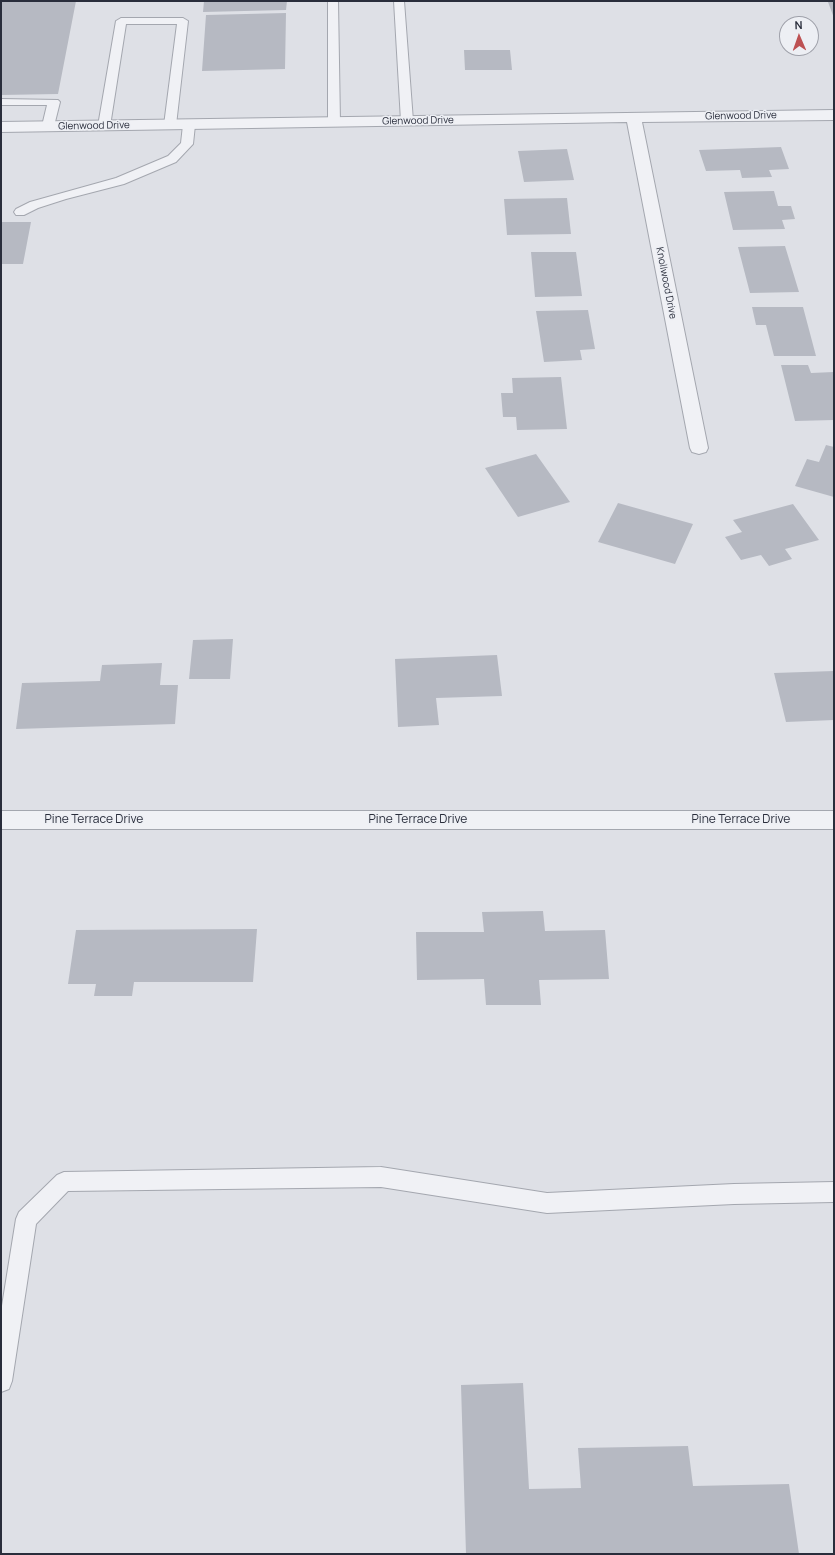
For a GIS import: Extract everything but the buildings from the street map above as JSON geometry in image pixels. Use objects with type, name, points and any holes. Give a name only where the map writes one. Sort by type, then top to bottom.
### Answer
[{"type":"street","name":"Glenwood Drive","points":[[1,127],[834,115]]},
{"type":"street","name":"Knollwood Drive","points":[[634,118],[699,448]]},
{"type":"street","name":"Pine Terrace Drive","points":[[1,820],[834,820]]},
{"type":"lane","points":[[333,1],[334,122]]},
{"type":"lane","points":[[399,1],[407,121]]},
{"type":"lane","points":[[104,126],[121,22],[183,21],[170,125]]},
{"type":"lane","points":[[1,102],[54,102],[48,126]]},
{"type":"lane","points":[[20,212],[34,205],[55,198],[120,181],[172,160],[187,144],[189,124]]},
{"type":"lane","points":[[1,1381],[26,1219],[64,1182],[381,1177],[547,1203],[734,1194],[834,1192]]}]
